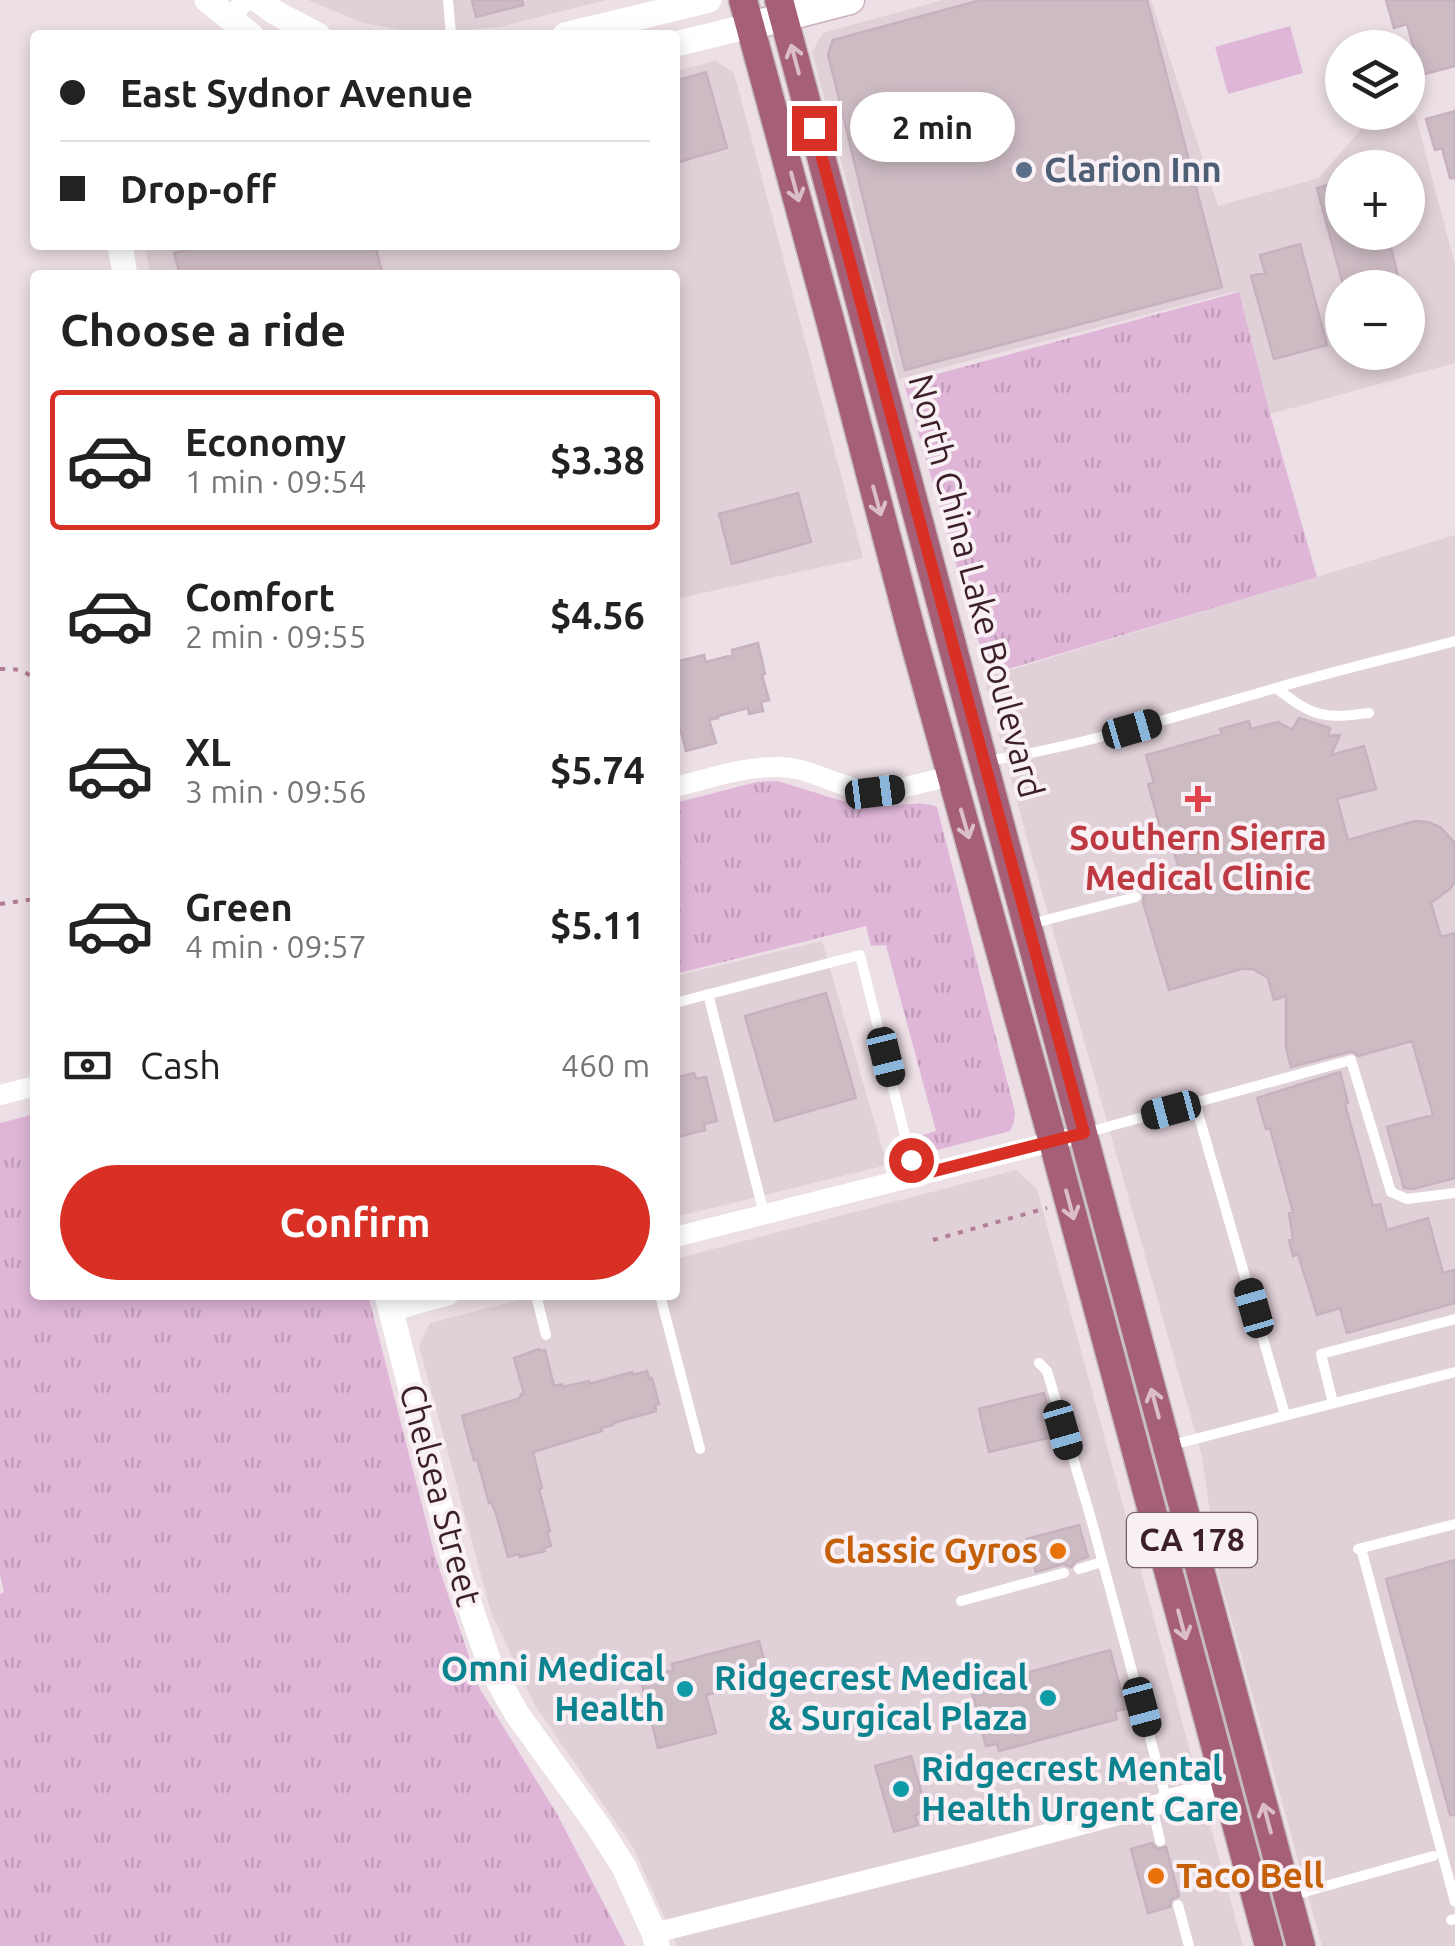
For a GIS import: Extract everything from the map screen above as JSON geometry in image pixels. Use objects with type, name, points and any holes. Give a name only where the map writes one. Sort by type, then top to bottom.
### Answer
[{"type":"main road","points":[[746,13],[850,0]]},
{"type":"main road","name":"North China Lake Boulevard","points":[[781,9],[1301,1946]]},
{"type":"main road","name":"North China Lake Boulevard","points":[[746,13],[1268,1946]]},
{"type":"main road","points":[[910,630],[930,646],[964,751],[969,758],[985,762]]},
{"type":"street","points":[[206,0],[236,23]]},
{"type":"street","points":[[258,0],[308,30]]},
{"type":"street","points":[[585,30],[709,0]]},
{"type":"street","points":[[680,42],[746,13]]},
{"type":"street","points":[[680,786],[749,768],[777,766],[805,770],[850,788],[875,792],[951,776]]},
{"type":"street","points":[[0,1095],[30,1087]]},
{"type":"street","points":[[680,1236],[1084,1133]]},
{"type":"street","name":"Chelsea Street","points":[[389,1303],[452,1553],[491,1668],[517,1714],[624,1867],[656,1940]]},
{"type":"street","points":[[656,1940],[1225,1787]]},
{"type":"lane","points":[[448,0],[451,30]]},
{"type":"lane","points":[[985,762],[1096,739],[1455,641]]},
{"type":"lane","points":[[1276,688],[1303,708],[1334,718],[1369,713]]},
{"type":"lane","points":[[1027,925],[1136,897]]},
{"type":"lane","points":[[680,1001],[860,956],[915,1176]]},
{"type":"lane","points":[[708,994],[764,1214]]},
{"type":"lane","points":[[1084,1133],[1352,1060],[1391,1192],[1407,1200],[1455,1194]]},
{"type":"lane","points":[[1195,1103],[1285,1416]]},
{"type":"lane","points":[[537,1300],[546,1335]]},
{"type":"lane","points":[[661,1300],[700,1449]]},
{"type":"lane","points":[[1334,1403],[1321,1354],[1455,1319]]},
{"type":"lane","points":[[1039,1363],[1047,1371],[1102,1562],[1160,1804],[1160,1841]]},
{"type":"lane","points":[[1167,1447],[1455,1372]]},
{"type":"lane","points":[[1455,1524],[1359,1548],[1455,1902]]},
{"type":"lane","points":[[1079,1569],[1102,1562]]},
{"type":"lane","points":[[961,1601],[1064,1573]]},
{"type":"lane","points":[[1288,1896],[1434,1856]]},
{"type":"lane","points":[[1178,1905],[1188,1946]]},
{"type":"path","points":[[0,669],[19,669],[30,675]]},
{"type":"path","points":[[0,904],[30,900]]},
{"type":"path","points":[[933,1240],[1047,1208]]},
{"type":"shaded area","points":[[308,0],[606,0],[499,27],[466,30],[399,30],[361,22]]},
{"type":"shaded area","name":"Clarion Inn","points":[[943,0],[1151,0],[1218,206],[1319,178],[1325,171],[1325,250],[1425,250],[1425,151],[1455,265],[1455,363],[1270,414],[1237,291],[899,379],[812,52],[823,33]]},
{"type":"shaded area","points":[[716,61],[734,73],[863,558],[680,598],[680,270],[150,270],[145,250],[680,250],[680,70]]},
{"type":"shaded area","name":"Clarion Inn","points":[[1360,130],[1419,130],[1425,150],[1343,150]]},
{"type":"shaded area","points":[[1455,535],[1455,1946],[1322,1946],[1219,1575],[1202,1456],[984,678]]},
{"type":"shaded area","points":[[822,941],[887,1165],[680,1216],[680,975]]},
{"type":"shaded area","points":[[1016,1170],[1037,1189],[1243,1946],[677,1946],[634,1849],[536,1707],[491,1612],[419,1346],[430,1323],[519,1300],[680,1300],[680,1258]]},
{"type":"green space","points":[[1290,26],[1303,73],[1228,94],[1215,47]]},
{"type":"green space","points":[[1239,292],[1317,577],[988,675],[904,383]]},
{"type":"green space","points":[[777,781],[854,803],[937,807],[1015,1112],[1010,1131],[922,1154],[919,1136],[936,1131],[886,945],[871,946],[866,926],[680,973],[680,802],[757,782]]},
{"type":"green space","points":[[30,1115],[30,1300],[369,1300],[435,1556],[480,1689],[557,1814],[626,1946],[0,1946],[0,1594],[4,1592],[0,1575],[0,1123]]},
{"type":"building","points":[[472,0],[522,0],[523,5],[476,17]]},
{"type":"building","name":"Clarion Inn","points":[[981,0],[1147,0],[1222,287],[905,370],[828,54],[833,40]]},
{"type":"building","points":[[1386,0],[1455,0],[1455,66],[1425,74],[1425,30],[1409,30],[1407,24],[1394,28]]},
{"type":"building","points":[[706,72],[727,148],[680,162],[680,80]]},
{"type":"building","points":[[1455,111],[1455,178],[1450,178],[1442,148],[1435,150],[1426,119]]},
{"type":"building","points":[[1325,186],[1325,218],[1317,188]]},
{"type":"building","points":[[1300,244],[1325,346],[1274,359],[1251,276],[1265,273],[1260,255]]},
{"type":"building","points":[[376,250],[382,270],[179,270],[174,253]]},
{"type":"building","points":[[1334,250],[1392,250],[1396,270],[1339,270]]},
{"type":"building","points":[[798,493],[811,542],[732,564],[719,514]]},
{"type":"building","points":[[758,643],[769,700],[761,702],[763,711],[749,714],[748,708],[709,720],[716,743],[686,751],[680,728],[680,661],[704,655],[706,662],[733,655],[732,650]]},
{"type":"building","points":[[1299,718],[1330,728],[1328,736],[1340,735],[1331,755],[1364,746],[1376,789],[1337,799],[1348,840],[1415,821],[1440,827],[1455,843],[1455,881],[1431,903],[1441,937],[1455,933],[1455,1178],[1404,1188],[1387,1127],[1433,1115],[1412,1041],[1358,1056],[1349,1052],[1291,1067],[1286,1048],[1286,996],[1274,1000],[1268,978],[1253,969],[1241,969],[1169,990],[1143,902],[1144,895],[1171,888],[1169,879],[1181,876],[1169,835],[1163,837],[1148,784],[1154,783],[1146,755],[1222,734],[1220,729],[1249,721],[1251,729],[1278,722],[1292,730]]},
{"type":"building","points":[[826,993],[856,1098],[775,1121],[745,1016]]},
{"type":"building","points":[[1340,1072],[1373,1206],[1380,1204],[1387,1230],[1428,1218],[1443,1273],[1455,1270],[1455,1303],[1347,1333],[1340,1308],[1317,1315],[1298,1254],[1293,1256],[1289,1213],[1293,1212],[1270,1128],[1266,1129],[1257,1098]]},
{"type":"building","points":[[694,1073],[696,1079],[706,1077],[717,1121],[704,1124],[705,1130],[680,1136],[680,1077]]},
{"type":"building","points":[[545,1350],[554,1386],[589,1384],[647,1371],[659,1404],[655,1405],[656,1411],[533,1452],[551,1546],[545,1551],[508,1557],[462,1416],[520,1398],[524,1394],[514,1358]]},
{"type":"building","points":[[1044,1393],[1056,1436],[989,1452],[979,1409]]},
{"type":"building","name":"Classic Gyros","points":[[1079,1525],[1088,1557],[1071,1567],[1063,1564],[1036,1572],[1027,1539]]},
{"type":"building","points":[[1455,1560],[1455,1815],[1450,1815],[1386,1579]]},
{"type":"building","name":"Omni Medical Health","points":[[759,1641],[769,1678],[706,1695],[716,1733],[658,1748],[642,1684],[657,1680],[656,1674],[673,1670],[672,1664]]},
{"type":"building","name":"Ridgecrest Medical & Surgical Plaza","points":[[1110,1650],[1126,1709],[1115,1711],[1117,1719],[999,1751],[997,1744],[986,1746],[971,1688]]},
{"type":"building","name":"Ridgecrest Mental Health Urgent Care","points":[[911,1756],[927,1812],[915,1815],[918,1825],[894,1832],[875,1766]]},
{"type":"building","name":"Taco Bell","points":[[1152,1843],[1157,1849],[1166,1847],[1179,1896],[1171,1900],[1170,1907],[1148,1913],[1131,1849]]},
{"type":"place","name":"Clarion Inn","points":[[1024,170]]},
{"type":"place","name":"Southern Sierra Medical Clinic","points":[[1198,799]]},
{"type":"place","name":"Classic Gyros","points":[[1058,1551]]},
{"type":"place","name":"Omni Medical Health","points":[[685,1689]]},
{"type":"place","name":"Ridgecrest Medical & Surgical Plaza","points":[[1048,1698]]},
{"type":"place","name":"Ridgecrest Mental Health Urgent Care","points":[[901,1789]]},
{"type":"place","name":"Taco Bell","points":[[1156,1876]]},
{"type":"route","points":[[814,128],[1084,1133],[915,1176],[911,1160]]}]
